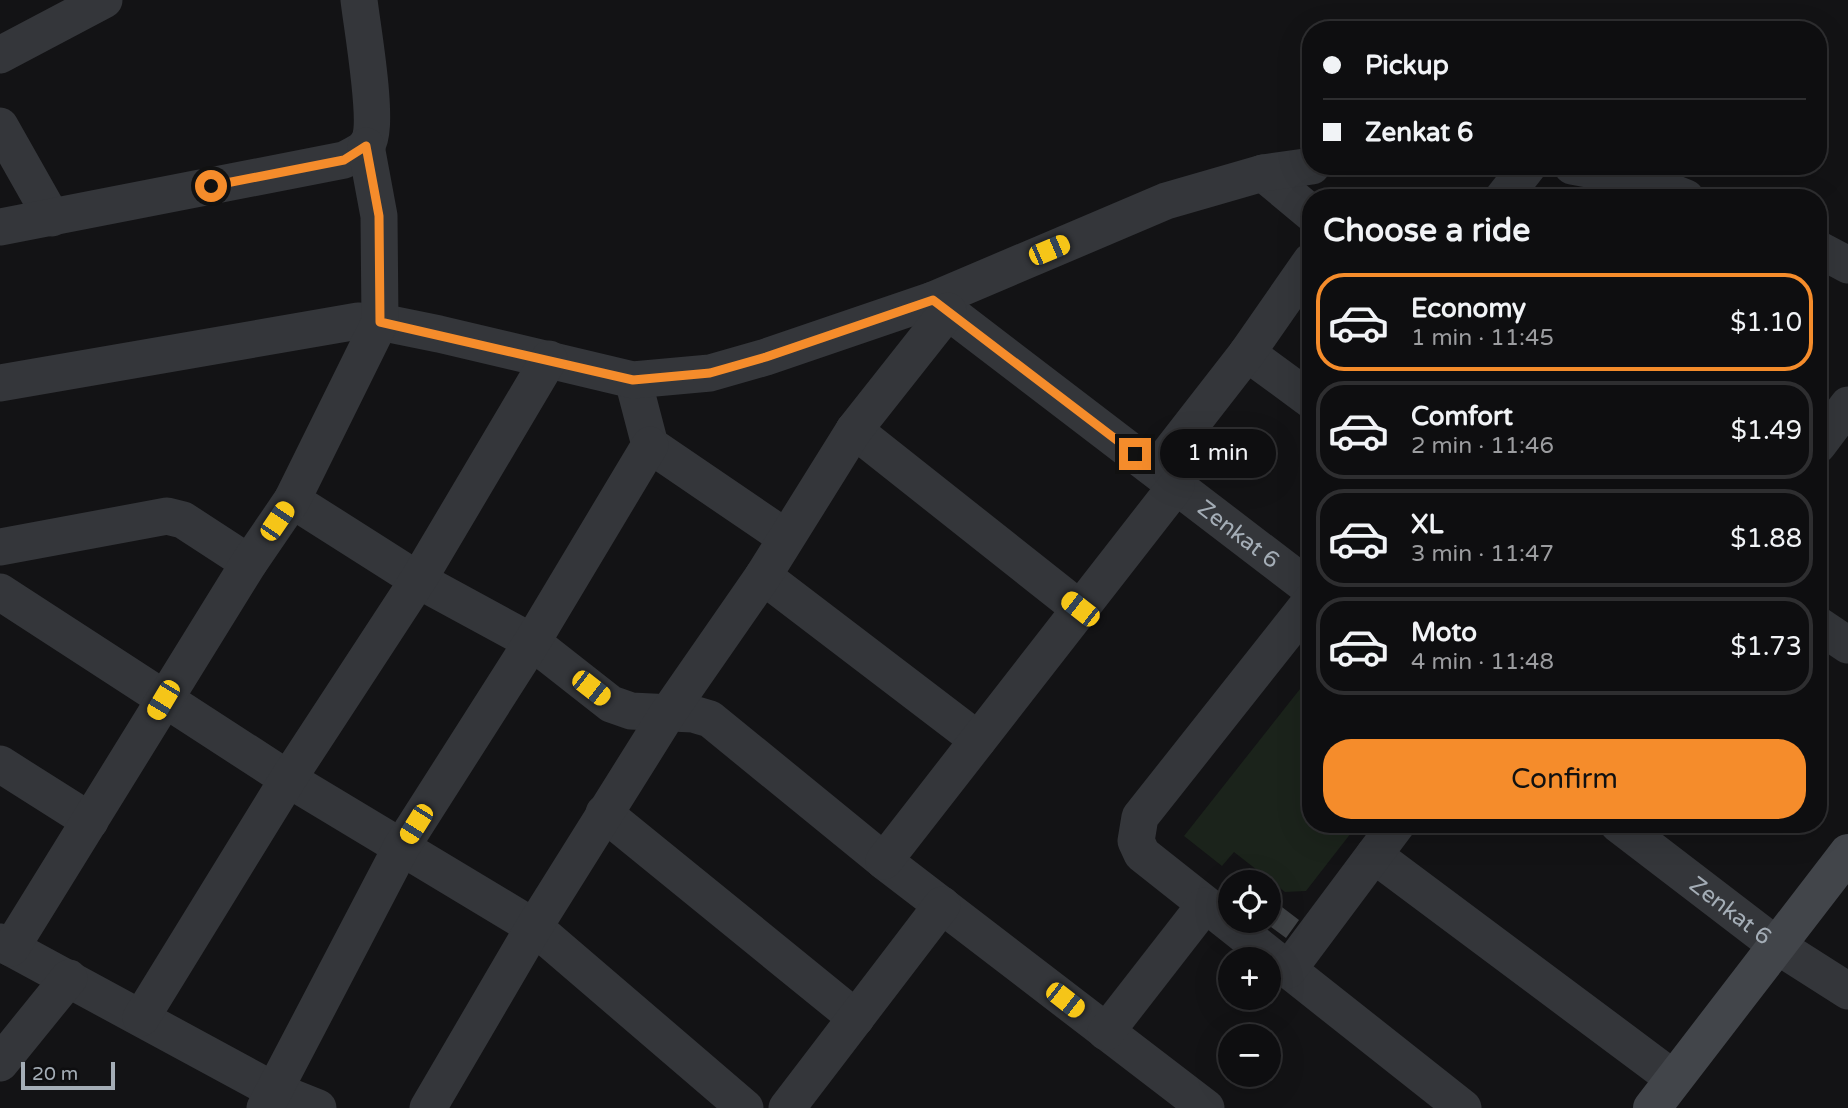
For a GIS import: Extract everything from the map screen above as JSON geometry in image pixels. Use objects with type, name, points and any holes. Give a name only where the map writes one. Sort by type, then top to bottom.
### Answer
[{"type":"street","points":[[0,55],[104,0]]},
{"type":"street","points":[[318,1108],[269,1099],[141,1018],[5,945],[90,821],[248,563],[292,500],[380,322],[379,216],[366,146],[372,120],[359,0]]},
{"type":"street","points":[[0,126],[52,218]]},
{"type":"street","points":[[0,227],[344,160],[366,146]]},
{"type":"street","points":[[0,383],[358,321],[380,322],[633,380],[710,373],[941,305],[1166,201],[1264,173],[1302,167]]},
{"type":"street","points":[[1264,173],[1302,205]]},
{"type":"street","points":[[1510,189],[1521,175]]},
{"type":"street","points":[[1620,175],[1664,189]]},
{"type":"street","points":[[1827,254],[1848,265]]},
{"type":"street","points":[[884,861],[1080,609],[1247,353],[1302,274]]},
{"type":"street","points":[[428,1108],[604,813],[668,713],[763,576],[785,537],[855,430],[941,305]]},
{"type":"street","name":"Zenkat 6","points":[[941,305],[1302,582]]},
{"type":"street","points":[[1247,353],[1302,393]]},
{"type":"street","points":[[141,1018],[288,779],[418,580],[549,359]]},
{"type":"street","points":[[633,380],[650,445],[785,537]]},
{"type":"street","points":[[1830,446],[1848,405]]},
{"type":"street","points":[[855,430],[1080,609]]},
{"type":"street","points":[[269,1099],[402,846],[532,642],[650,445]]},
{"type":"street","points":[[292,500],[418,580],[532,642],[611,704],[631,711],[693,714],[710,719],[884,861],[1206,1108]]},
{"type":"street","points":[[0,547],[167,516],[183,520],[248,563]]},
{"type":"street","points":[[763,576],[978,740]]},
{"type":"street","points":[[0,592],[288,779],[534,927],[745,1108]]},
{"type":"street","points":[[1302,612],[1140,817],[1136,841],[1142,854],[1288,970],[1447,1103]]},
{"type":"street","points":[[1827,631],[1848,645]]},
{"type":"street","points":[[0,764],[90,821]]},
{"type":"street","points":[[604,813],[856,1018]]},
{"type":"street","points":[[1288,970],[1391,833]]},
{"type":"street","name":"Zenkat 6","points":[[1642,833],[1776,945],[1848,991]]},
{"type":"street","points":[[1374,855],[1663,1093],[1848,853]]},
{"type":"street","points":[[787,1108],[942,905]]},
{"type":"street","points":[[1107,1032],[1204,905]]},
{"type":"street","points":[[0,1063],[69,978]]},
{"type":"shaded area","points":[[1302,686],[1302,833],[1351,833],[1306,891],[1285,892],[1281,889],[1281,870],[1257,870],[1234,852],[1222,866],[1184,836]]},
{"type":"building","points":[[1281,906],[1299,920],[1286,938],[1279,933]]},
{"type":"route","points":[[211,186],[344,160],[366,146],[379,216],[380,322],[633,380],[710,373],[766,357],[933,300],[1135,454]]}]
